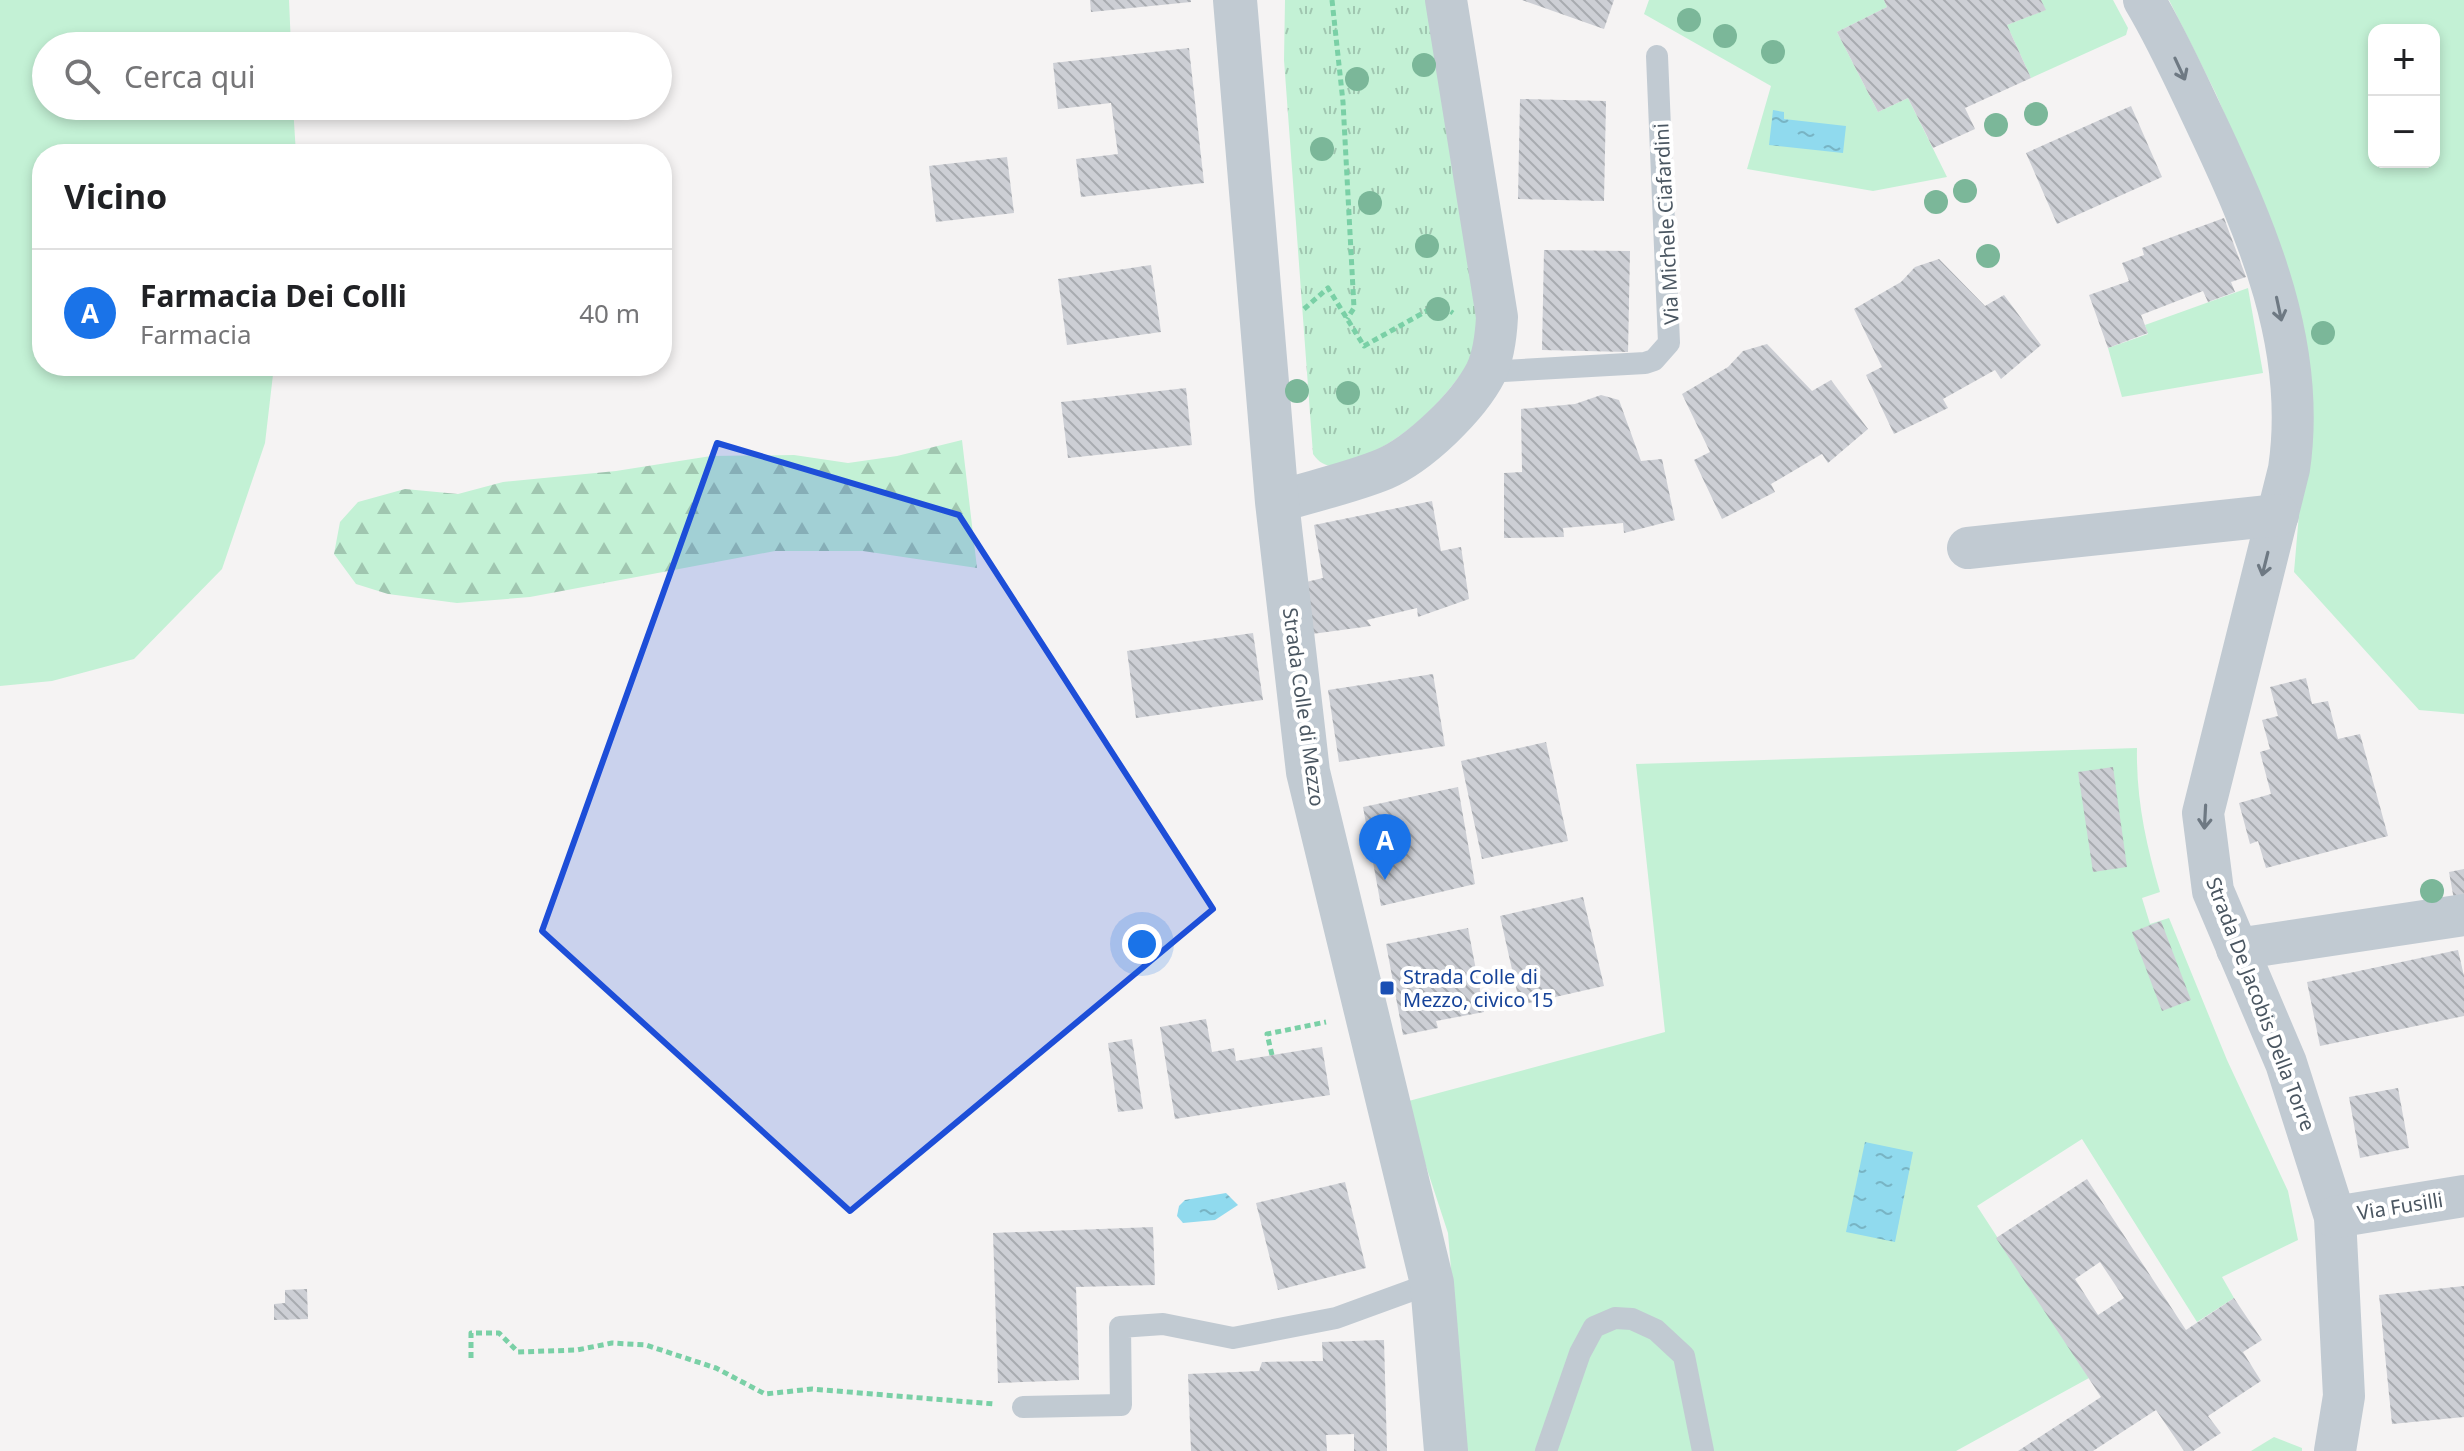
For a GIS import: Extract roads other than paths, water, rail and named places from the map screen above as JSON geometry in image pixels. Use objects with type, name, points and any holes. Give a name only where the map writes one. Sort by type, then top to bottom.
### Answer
[{"type":"street","name":"Strada Colle di Mezzo","points":[[1235,0],[1277,502],[1308,772],[1432,1283],[1446,1451]]},
{"type":"street","points":[[1277,502],[1384,469],[1411,453],[1438,431],[1486,372],[1495,343],[1497,317],[1446,0]]},
{"type":"street","name":"Strada De Jacobis Della Torre","points":[[2144,0],[2243,201],[2278,302],[2295,433],[2278,515],[2203,813],[2213,891],[2286,1063],[2335,1217],[2344,1396],[2335,1451]]},
{"type":"street","points":[[1968,548],[2278,515]]},
{"type":"street","points":[[2237,949],[2464,915]]},
{"type":"street","name":"Via Fusilli","points":[[2335,1217],[2464,1196]]},
{"type":"lane","name":"Via Michele Ciafardini","points":[[1486,372],[1645,363],[1654,360],[1669,343],[1657,56]]},
{"type":"lane","points":[[1023,1407],[1121,1405],[1120,1327],[1163,1324],[1233,1338],[1336,1318],[1432,1283]]},
{"type":"lane","points":[[1546,1451],[1580,1353],[1594,1327],[1615,1318],[1632,1319],[1656,1330],[1684,1356],[1703,1451]]},
{"type":"water","points":[[1773,110],[1784,112],[1784,119],[1846,126],[1843,153],[1769,145]]},
{"type":"water","points":[[1865,1142],[1913,1152],[1895,1242],[1846,1232]]},
{"type":"water","points":[[1226,1193],[1238,1205],[1215,1220],[1183,1223],[1177,1216],[1179,1206],[1185,1200]]},
{"type":"place","name":"Farmacia Dei Colli","points":[[1385,880]]},
{"type":"place","name":"Strada Colle di Mezzo, civico 15","points":[[1387,988]]}]
